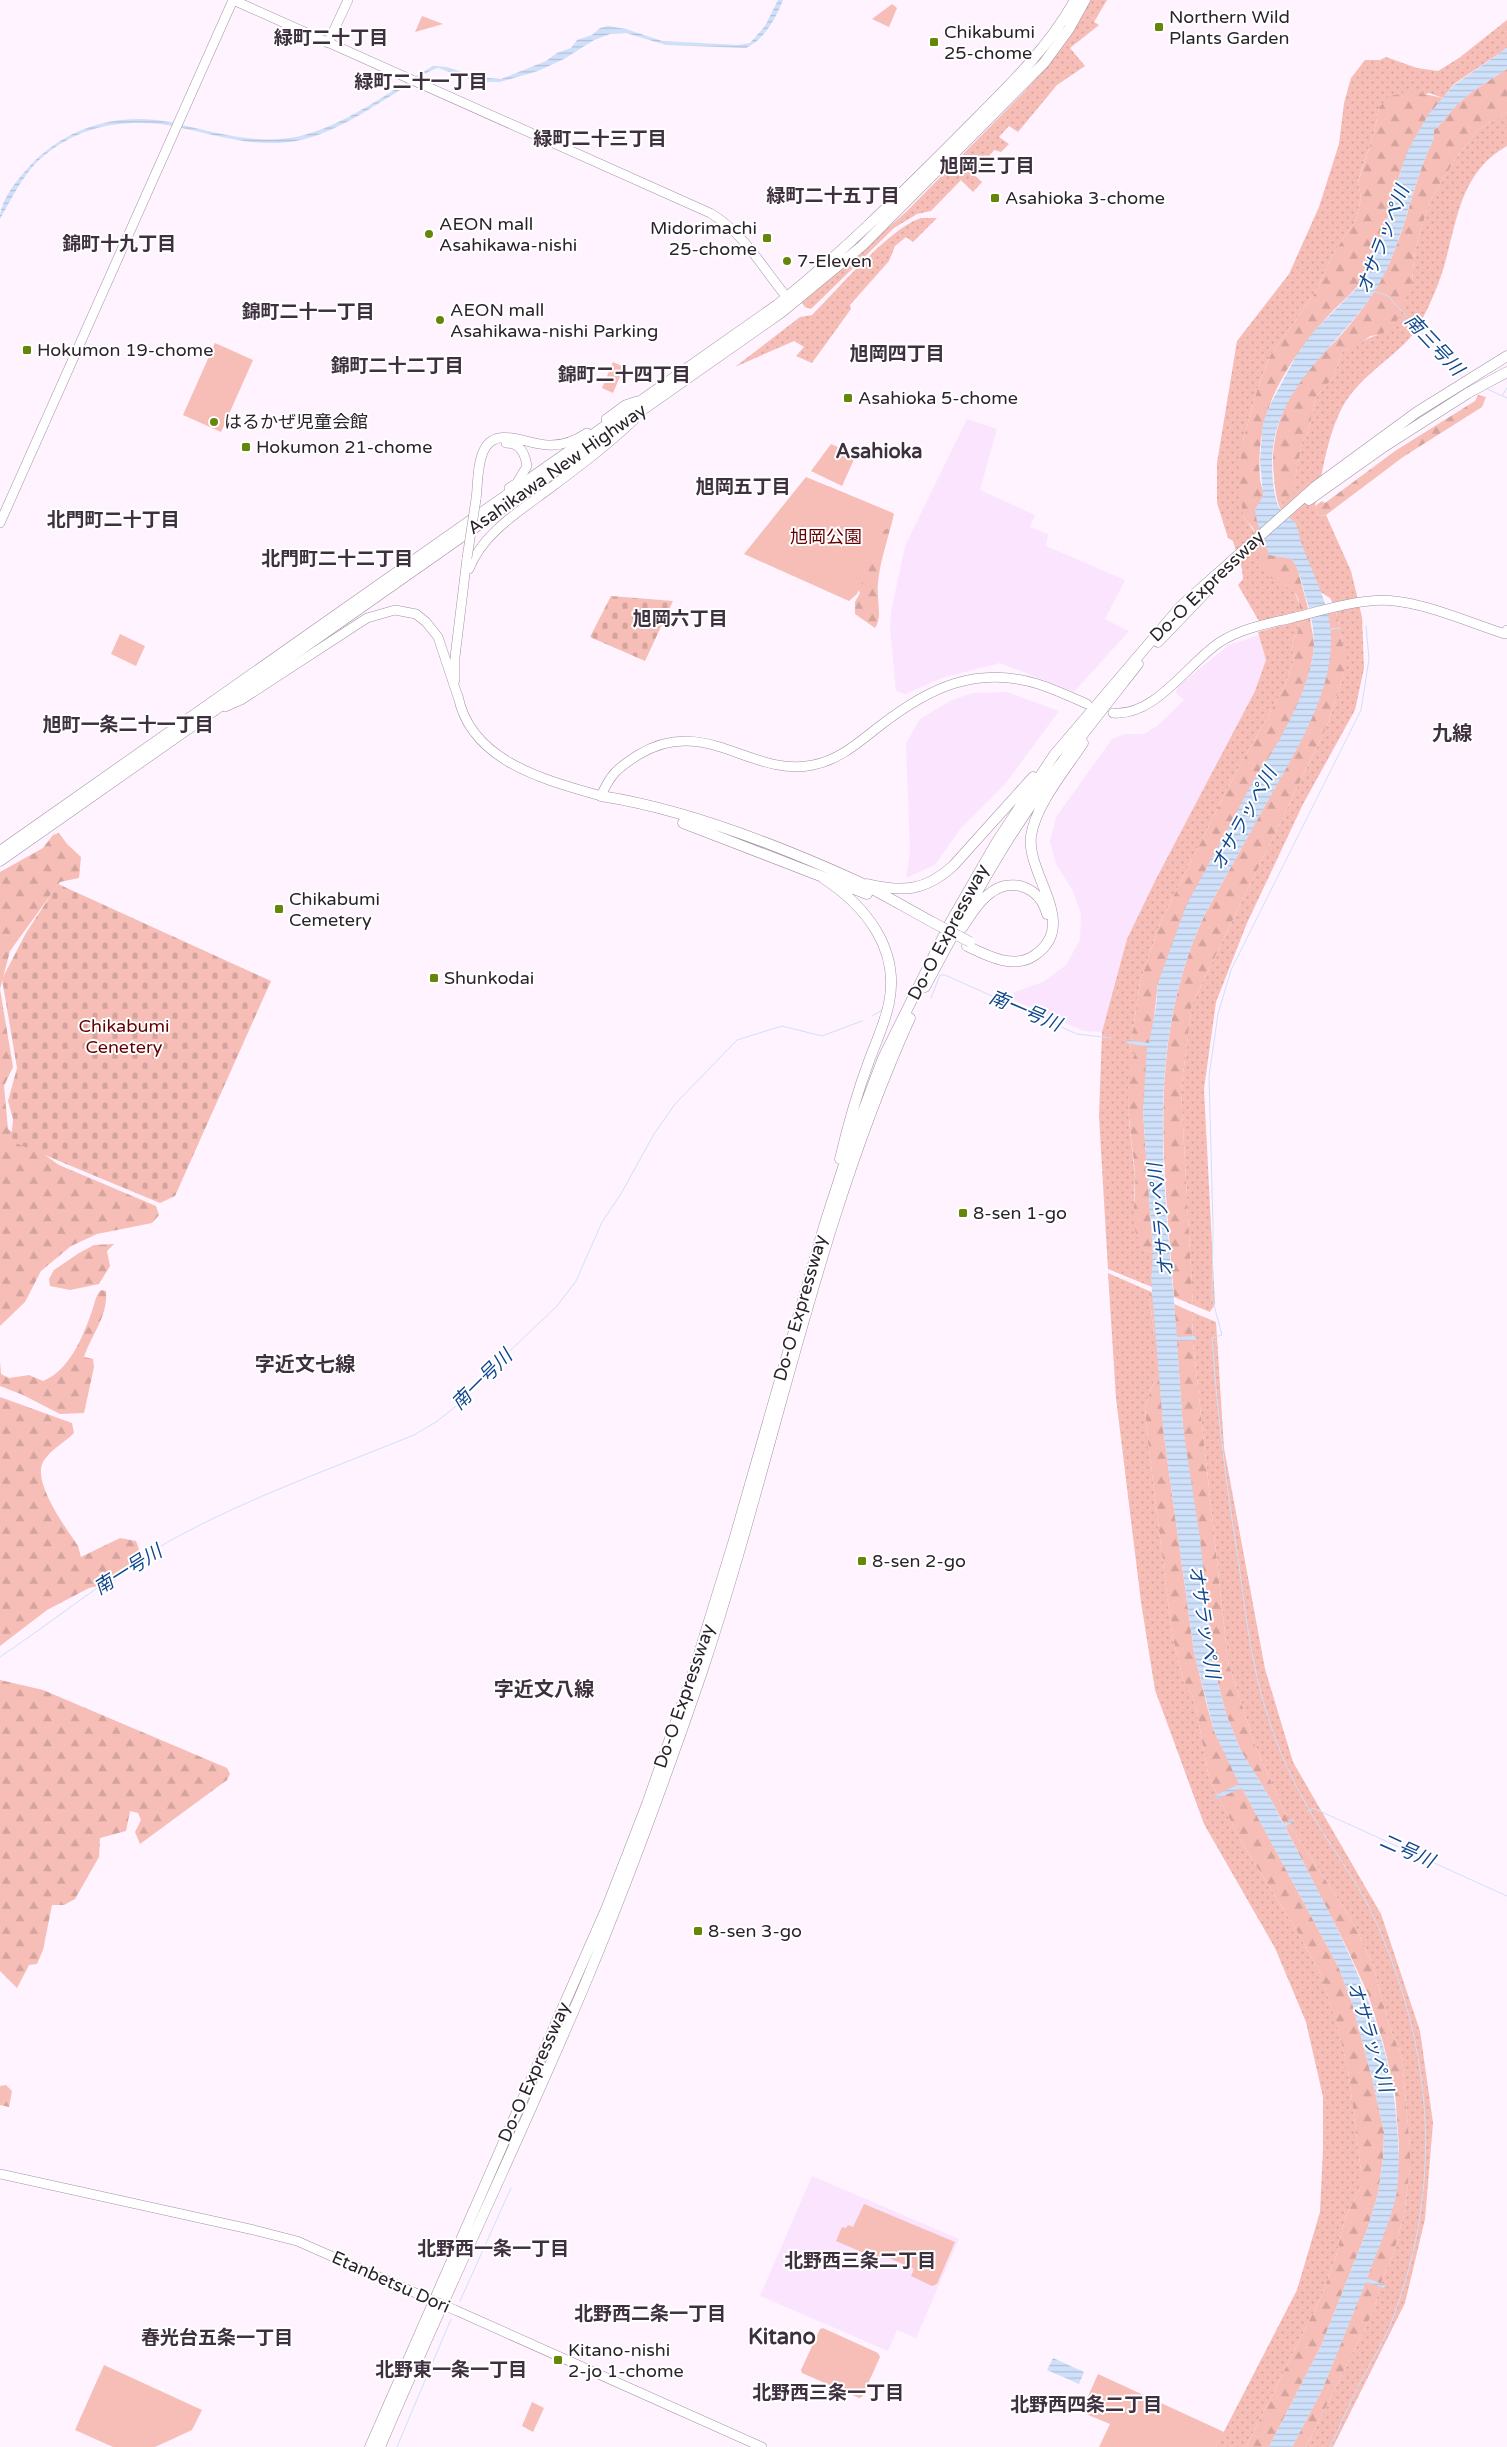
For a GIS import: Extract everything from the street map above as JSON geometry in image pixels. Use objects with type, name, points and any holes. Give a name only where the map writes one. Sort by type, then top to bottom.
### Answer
[{"type":"highway","name":"Asahikawa New Highway","points":[[0,850],[645,398],[790,300],[854,240],[1043,48],[1075,0]]},
{"type":"highway","name":"Asahikawa New Highway","points":[[0,861],[656,400],[862,246],[1044,62],[1069,29],[1085,0]]},
{"type":"highway","name":"Do-O Expressway","points":[[370,2447],[607,1908],[647,1804],[693,1673],[734,1540],[825,1223],[883,1058],[950,923],[996,843],[1054,755],[1181,606],[1380,437],[1455,387],[1507,356]]},
{"type":"highway","name":"Do-O Expressway","points":[[1316,490],[1468,393],[1507,372]]},
{"type":"highway","name":"Do-O Expressway","points":[[380,2447],[587,1979],[654,1808],[744,1541],[831,1227],[856,1150],[890,1061],[917,1001],[957,925],[1003,847],[1062,760],[1146,655],[1236,560]]},
{"type":"highway","points":[[601,796],[625,799],[714,825],[764,843],[859,882],[1000,960],[1020,961],[1035,956],[1049,940],[1054,927],[1053,913],[1031,853],[1034,824],[1041,808],[1115,694]]},
{"type":"highway","points":[[859,882],[890,889],[908,889],[924,885],[940,877],[959,860],[1054,755]]},
{"type":"highway","points":[[601,796],[692,826],[718,838],[859,890],[933,924]]},
{"type":"highway","points":[[823,878],[854,900],[872,921],[887,955],[891,982],[887,1014],[848,1124],[825,1223]]},
{"type":"highway","points":[[937,964],[979,904],[996,889],[1008,885],[1021,886],[1033,892],[1044,905],[1048,916],[1047,930],[1038,946],[1028,952],[1014,956],[1003,956],[969,944]]},
{"type":"main road","points":[[0,523],[233,0],[720,219],[740,238],[790,300]]},
{"type":"main road","points":[[328,43],[348,0]]},
{"type":"main road","points":[[459,700],[455,680],[454,657],[465,579],[470,559],[483,451],[493,440],[511,438],[546,445],[565,444],[585,435],[625,405],[645,398]]},
{"type":"main road","points":[[470,559],[506,522],[611,442],[656,400]]},
{"type":"main road","points":[[460,528],[517,483],[527,466],[526,458],[516,444],[503,443],[495,445],[488,451],[479,474]]},
{"type":"main road","points":[[1113,714],[1126,714],[1148,704],[1209,650],[1229,637],[1247,629],[1344,606],[1370,601],[1406,602],[1505,634],[1507,630]]},
{"type":"main road","points":[[215,711],[241,700],[367,618],[395,610],[416,614],[438,636],[459,700],[477,735],[500,757],[534,774],[601,796],[609,777],[617,769],[644,752],[673,742],[714,745],[781,766],[797,768],[830,761],[918,699],[933,690],[963,680],[988,677],[1012,678],[1041,684],[1086,704]]},
{"type":"main road","name":"Etanbetsu Dori","points":[[0,2174],[297,2241],[762,2447]]},
{"type":"shaded area","points":[[967,419],[997,429],[980,490],[1035,515],[1030,527],[1048,534],[1046,546],[1125,580],[1105,619],[1129,631],[1074,692],[1000,663],[942,678],[905,694],[896,691],[890,628],[891,612],[905,546]]},
{"type":"shaded area","points":[[1259,635],[1266,660],[1255,691],[1156,879],[1127,939],[1102,1032],[1084,1031],[1011,999],[1015,992],[1043,982],[1066,965],[1080,940],[1081,914],[1073,891],[1056,864],[1050,841],[1056,817],[1112,739],[1126,734],[1144,734],[1157,726],[1184,700],[1176,693],[1177,687],[1229,645]]},
{"type":"shaded area","points":[[1007,692],[1059,711],[1006,783],[961,828],[935,865],[906,878],[910,851],[906,743],[920,719],[950,701],[972,693]]},
{"type":"shaded area","points":[[812,2176],[959,2239],[916,2338],[897,2330],[888,2351],[760,2296]]},
{"type":"green space","points":[[1091,0],[1107,0],[1094,22],[1099,25],[1070,48],[1085,66],[1057,85],[1018,132],[1009,126],[999,137],[1009,144],[1001,152],[994,150],[974,175],[982,182],[973,192],[961,180],[931,211],[917,214],[894,228],[811,309],[805,307],[802,303],[906,212],[1023,93],[1047,67]]},
{"type":"green space","points":[[892,4],[897,8],[889,27],[872,19]]},
{"type":"green space","points":[[422,16],[443,24],[415,32]]},
{"type":"green space","points":[[1507,20],[1507,48],[1454,84],[1443,98],[1429,93],[1379,108],[1374,133],[1358,181],[1361,198],[1356,220],[1333,254],[1315,293],[1270,356],[1258,387],[1242,444],[1243,517],[1250,525],[1274,574],[1293,589],[1300,605],[1300,614],[1260,623],[1238,585],[1243,579],[1242,569],[1233,541],[1228,538],[1217,503],[1217,463],[1237,341],[1289,274],[1319,207],[1339,144],[1344,103],[1351,78],[1365,60],[1380,60],[1386,57],[1417,68],[1438,71],[1459,58]]},
{"type":"green space","points":[[1507,69],[1507,112],[1478,130],[1456,158],[1429,203],[1415,250],[1412,281],[1396,323],[1379,335],[1370,336],[1354,349],[1343,350],[1333,378],[1317,395],[1307,435],[1302,442],[1292,496],[1282,500],[1281,510],[1276,494],[1273,462],[1277,432],[1287,403],[1302,377],[1354,320],[1382,279],[1399,238],[1421,170],[1434,138],[1434,130],[1466,96]]},
{"type":"green space","points":[[1409,91],[1443,98],[1422,126],[1406,157],[1373,262],[1359,285],[1320,325],[1294,358],[1274,395],[1264,424],[1259,460],[1263,496],[1255,510],[1280,555],[1292,559],[1297,567],[1309,612],[1300,614],[1298,599],[1292,590],[1271,578],[1260,566],[1262,557],[1253,528],[1243,517],[1239,480],[1242,444],[1258,387],[1270,356],[1315,293],[1333,254],[1356,220],[1361,198],[1358,182],[1374,133],[1379,108],[1388,97]]},
{"type":"green space","points":[[1507,112],[1507,146],[1488,159],[1475,175],[1465,193],[1458,212],[1442,274],[1423,318],[1408,340],[1352,392],[1335,425],[1315,506],[1319,516],[1326,515],[1351,571],[1358,600],[1334,605],[1330,598],[1319,591],[1301,544],[1281,510],[1282,500],[1292,495],[1302,442],[1307,435],[1317,395],[1333,378],[1343,350],[1353,348],[1369,338],[1379,335],[1412,281],[1415,250],[1429,203],[1456,158],[1478,130]]},
{"type":"green space","points":[[921,218],[937,218],[913,242],[906,237],[895,246],[889,261],[850,305],[851,309],[812,363],[796,356],[804,347],[794,341],[735,367],[800,317],[812,315],[880,246],[909,224]]},
{"type":"green space","points":[[215,343],[253,360],[221,432],[183,415]]},
{"type":"green space","points":[[613,362],[624,367],[613,393],[602,388]]},
{"type":"green space","points":[[1478,395],[1486,397],[1482,407],[1403,457],[1326,515],[1319,516],[1315,506],[1322,501],[1325,503],[1395,451],[1475,401]]},
{"type":"green space","points":[[831,444],[856,455],[842,486],[811,471]]},
{"type":"green space","name":"旭岡公園","points":[[806,477],[893,513],[889,528],[884,530],[857,594],[849,601],[744,554]]},
{"type":"green space","points":[[828,486],[894,514],[879,574],[879,618],[875,628],[855,614],[855,602],[860,593],[855,585]]},
{"type":"green space","points":[[611,596],[673,601],[645,661],[590,637]]},
{"type":"green space","points":[[1359,605],[1362,617],[1364,668],[1355,710],[1303,804],[1247,923],[1216,1002],[1204,1089],[1215,1304],[1210,1312],[1193,1305],[1181,1091],[1192,1004],[1327,726],[1344,674],[1344,648],[1336,612]]},
{"type":"green space","points":[[1336,612],[1344,648],[1344,674],[1327,726],[1192,1004],[1181,1091],[1193,1305],[1174,1297],[1166,1199],[1164,1103],[1167,1055],[1174,1008],[1186,961],[1205,914],[1304,734],[1314,711],[1322,688],[1327,664],[1329,639],[1327,614]]},
{"type":"green space","points":[[1310,618],[1314,646],[1312,662],[1301,697],[1285,731],[1256,776],[1158,983],[1143,1112],[1153,1253],[1143,1249],[1137,1237],[1135,1227],[1135,1174],[1128,1096],[1128,1080],[1135,1054],[1130,1051],[1140,982],[1161,921],[1233,778],[1285,686],[1294,659],[1292,641],[1298,632],[1299,621]]},
{"type":"green space","points":[[1299,621],[1298,632],[1292,641],[1294,659],[1285,686],[1233,778],[1161,921],[1140,982],[1130,1051],[1135,1054],[1128,1092],[1129,1121],[1135,1177],[1134,1202],[1143,1249],[1153,1253],[1152,1287],[1108,1269],[1099,1116],[1102,1032],[1127,939],[1156,879],[1255,691],[1266,660],[1258,632]]},
{"type":"green space","points":[[120,634],[145,646],[136,666],[111,654]]},
{"type":"green space","points":[[59,833],[67,844],[81,857],[79,878],[60,882],[10,951],[0,989],[0,872],[43,848],[53,835]]},
{"type":"green space","name":"Chikabumi Cenetery","points":[[58,884],[271,981],[175,1196],[160,1203],[11,1141],[13,1119],[8,1101],[17,1068],[2,979],[26,933]]},
{"type":"green space","points":[[0,989],[13,1067],[4,1086],[8,1129],[59,1165],[156,1206],[159,1215],[152,1223],[97,1234],[71,1246],[41,1271],[25,1302],[0,1326]]},
{"type":"green space","points":[[114,1244],[107,1251],[110,1266],[99,1284],[70,1290],[50,1286],[49,1279],[54,1270],[79,1253],[94,1245]]},
{"type":"green space","points":[[1108,1273],[1149,1291],[1154,1335],[1154,1381],[1145,1407],[1148,1442],[1172,1634],[1183,1680],[1192,1695],[1196,1708],[1209,1778],[1242,1843],[1297,1931],[1319,1971],[1336,2020],[1348,2070],[1361,2171],[1361,2186],[1345,2218],[1336,2256],[1322,2295],[1246,2447],[1216,2447],[1297,2290],[1320,2212],[1323,2097],[1306,2022],[1275,1948],[1204,1824],[1155,1690],[1141,1602],[1116,1398]]},
{"type":"green space","points":[[101,1290],[106,1291],[105,1309],[84,1357],[93,1359],[94,1367],[84,1413],[60,1414],[23,1395],[0,1386],[0,1361],[1,1374],[9,1378],[29,1375],[43,1381],[60,1370],[74,1352],[96,1297]]},
{"type":"green space","points":[[1149,1291],[1153,1293],[1164,1436],[1194,1652],[1207,1706],[1214,1731],[1242,1788],[1339,1968],[1353,2006],[1384,2132],[1383,2158],[1378,2194],[1367,2230],[1321,2346],[1269,2447],[1246,2447],[1322,2295],[1336,2256],[1345,2218],[1361,2186],[1361,2171],[1348,2070],[1336,2021],[1319,1971],[1297,1931],[1242,1843],[1209,1778],[1196,1708],[1192,1695],[1183,1680],[1172,1634],[1148,1442],[1145,1407],[1154,1381],[1154,1335]]},
{"type":"green space","points":[[1174,1304],[1192,1312],[1193,1342],[1228,1662],[1255,1745],[1291,1827],[1354,1924],[1373,1965],[1390,2028],[1402,2057],[1410,2147],[1410,2167],[1404,2215],[1393,2255],[1382,2280],[1373,2312],[1306,2447],[1292,2447],[1322,2390],[1366,2281],[1396,2196],[1399,2147],[1395,2092],[1383,2042],[1368,1994],[1346,1946],[1273,1803],[1241,1751],[1226,1714],[1214,1667],[1183,1428]]},
{"type":"green space","points":[[1192,1312],[1216,1322],[1224,1448],[1265,1669],[1293,1762],[1381,1914],[1420,2031],[1433,2123],[1425,2219],[1405,2303],[1333,2447],[1306,2447],[1373,2312],[1382,2280],[1393,2255],[1404,2215],[1410,2167],[1410,2147],[1402,2057],[1390,2028],[1373,1965],[1354,1924],[1291,1827],[1255,1745],[1228,1662],[1193,1342]]},
{"type":"green space","points":[[0,1397],[72,1423],[74,1433],[46,1458],[41,1471],[46,1493],[78,1546],[81,1557],[120,1538],[136,1541],[139,1549],[134,1560],[112,1583],[89,1588],[47,1610],[0,1646]]},
{"type":"green space","points":[[0,1680],[43,1690],[227,1768],[230,1774],[227,1780],[140,1844],[135,1832],[141,1820],[138,1813],[130,1811],[126,1831],[100,1838],[99,1857],[75,1899],[64,1905],[52,1905],[43,1950],[37,1964],[29,1965],[17,1988],[0,1971]]},
{"type":"green space","points":[[6,2085],[12,2091],[9,2107],[0,2105],[0,2086]]},
{"type":"green space","points":[[864,2204],[955,2242],[937,2284],[932,2286],[911,2276],[914,2269],[882,2255],[878,2259],[836,2241],[842,2227],[846,2228],[848,2225],[853,2227]]},
{"type":"green space","points":[[823,2328],[878,2353],[880,2357],[862,2397],[859,2398],[802,2373],[801,2370],[820,2329]]},
{"type":"green space","points":[[104,2365],[202,2410],[192,2430],[155,2447],[113,2447],[75,2430]]},
{"type":"green space","points":[[1098,2374],[1224,2432],[1216,2447],[1099,2447],[1110,2424],[1081,2412]]},
{"type":"green space","points":[[532,2402],[544,2408],[533,2432],[522,2426]]},
{"type":"water","points":[[778,0],[783,0],[769,28],[758,40],[746,48],[666,45],[626,33],[610,34],[594,40],[564,59],[538,71],[500,82],[478,82],[438,68],[342,125],[301,140],[283,143],[250,142],[149,123],[130,123],[95,128],[63,142],[34,165],[20,184],[0,219],[6,198],[28,168],[42,154],[58,143],[92,126],[130,119],[149,119],[248,138],[280,139],[296,137],[348,117],[433,66],[447,67],[478,77],[501,79],[546,61],[557,53],[571,48],[577,40],[592,35],[600,28],[608,26],[626,29],[662,41],[738,45],[750,43],[765,26]]},
{"type":"water","name":"オサラッペ川","points":[[1507,48],[1507,69],[1466,96],[1434,130],[1434,138],[1419,174],[1402,230],[1379,284],[1366,304],[1304,377],[1291,396],[1281,418],[1273,448],[1272,475],[1275,494],[1280,509],[1296,524],[1301,543],[1324,601],[1330,627],[1330,654],[1326,681],[1305,733],[1205,914],[1185,965],[1172,1017],[1165,1070],[1163,1122],[1164,1176],[1177,1337],[1195,1336],[1196,1340],[1177,1341],[1183,1428],[1200,1538],[1214,1667],[1226,1714],[1241,1751],[1273,1803],[1283,1824],[1293,1819],[1294,1821],[1285,1827],[1357,1972],[1383,2047],[1392,2086],[1398,2135],[1399,2170],[1394,2206],[1367,2278],[1385,2285],[1384,2288],[1366,2282],[1322,2390],[1292,2447],[1269,2447],[1321,2346],[1367,2230],[1378,2194],[1383,2159],[1384,2132],[1353,2006],[1339,1968],[1242,1788],[1216,1799],[1214,1796],[1239,1784],[1214,1731],[1194,1652],[1164,1436],[1151,1280],[1153,1253],[1143,1112],[1147,1047],[1127,1043],[1127,1040],[1149,1043],[1156,1007],[1158,983],[1186,906],[1256,776],[1284,731],[1308,676],[1312,659],[1314,644],[1309,606],[1298,572],[1292,559],[1269,555],[1257,522],[1255,510],[1263,496],[1260,460],[1263,423],[1270,405],[1296,356],[1313,332],[1356,289],[1367,273],[1390,212],[1407,152],[1428,115],[1454,85]]},
{"type":"water","points":[[1053,2358],[1084,2372],[1079,2384],[1047,2370]]},
{"type":"waterway","name":"南三号川","points":[[1374,291],[1388,296],[1463,378]]},
{"type":"waterway","name":"南三号川","points":[[1485,388],[1507,398]]},
{"type":"waterway","points":[[1502,396],[1507,388]]},
{"type":"waterway","points":[[1330,2447],[1356,2391],[1391,2324],[1410,2264],[1420,2212],[1425,2162],[1424,2111],[1419,2060],[1408,2010],[1392,1960],[1364,1898],[1317,1824],[1287,1767],[1269,1720],[1254,1663],[1227,1480],[1214,1366],[1212,1338],[1222,1335],[1212,1298],[1213,1225],[1209,1076],[1218,1014],[1231,970],[1361,710],[1369,659],[1366,626]]},
{"type":"waterway","points":[[1330,629],[1339,628]]},
{"type":"waterway","name":"南一号川","points":[[931,998],[940,975],[945,975],[1077,1034],[1111,1038]]},
{"type":"waterway","name":"南一号川","points":[[872,1016],[882,1010]]},
{"type":"waterway","name":"南一号川","points":[[0,1657],[107,1581],[173,1539],[262,1496],[414,1435],[436,1422],[464,1400],[496,1364],[557,1306],[576,1281],[602,1222],[622,1192],[654,1134],[675,1104],[737,1040],[782,1026],[822,1036],[862,1021]]},
{"type":"waterway","name":"二号川","points":[[1307,1812],[1313,1808],[1507,1896]]},
{"type":"waterway","points":[[460,2301],[511,2188]]},
{"type":"waterway","points":[[397,2447],[451,2319]]},
{"type":"place","name":"Northern Wild Plants Garden","points":[[1159,27]]},
{"type":"place","name":"Chikabumi 25-chome","points":[[934,42]]},
{"type":"place","name":"Asahioka 3-chome","points":[[995,198]]},
{"type":"place","name":"AEON mall Asahikawa-nishi","points":[[429,234]]},
{"type":"place","name":"Midorimachi 25-chome","points":[[767,238]]},
{"type":"place","name":"7-Eleven","points":[[787,261]]},
{"type":"place","name":"AEON mall Asahikawa-nishi Parking","points":[[440,320]]},
{"type":"place","name":"Hokumon 19-chome","points":[[27,350]]},
{"type":"place","name":"Asahioka 5-chome","points":[[848,398]]},
{"type":"place","name":"はるかぜ児童会館","points":[[214,422]]},
{"type":"place","name":"Hokumon 21-chome","points":[[246,447]]},
{"type":"place","name":"Chikabumi Cemetery","points":[[279,909]]},
{"type":"place","name":"Shunkodai","points":[[434,978]]},
{"type":"place","name":"8-sen 1-go","points":[[963,1213]]},
{"type":"place","name":"8-sen 2-go","points":[[862,1561]]},
{"type":"place","name":"8-sen 3-go","points":[[698,1931]]},
{"type":"place","name":"Kitano-nishi 2-jo 1-chome","points":[[558,2360]]},
{"type":"district","name":"緑町二十丁目","points":[[331,38]]},
{"type":"district","name":"緑町二十一丁目","points":[[421,82]]},
{"type":"district","name":"緑町二十三丁目","points":[[600,139]]},
{"type":"district","name":"旭岡三丁目","points":[[987,166]]},
{"type":"district","name":"緑町二十五丁目","points":[[833,196]]},
{"type":"district","name":"錦町十九丁目","points":[[119,244]]},
{"type":"district","name":"錦町二十一丁目","points":[[308,312]]},
{"type":"district","name":"旭岡四丁目","points":[[897,354]]},
{"type":"district","name":"錦町二十二丁目","points":[[397,366]]},
{"type":"district","name":"錦町二十四丁目","points":[[624,375]]},
{"type":"district","name":"Asahioka","points":[[879,452]]},
{"type":"district","name":"旭岡五丁目","points":[[743,487]]},
{"type":"district","name":"北門町二十丁目","points":[[113,520]]},
{"type":"district","name":"北門町二十二丁目","points":[[337,559]]},
{"type":"district","name":"旭岡六丁目","points":[[680,619]]},
{"type":"district","name":"旭町一条二十一丁目","points":[[128,725]]},
{"type":"district","name":"九線","points":[[1452,734]]},
{"type":"district","name":"字近文七線","points":[[305,1365]]},
{"type":"district","name":"字近文八線","points":[[544,1690]]},
{"type":"district","name":"北野西一条一丁目","points":[[493,2249]]},
{"type":"district","name":"北野西三条二丁目","points":[[860,2261]]},
{"type":"district","name":"北野西二条一丁目","points":[[650,2314]]},
{"type":"district","name":"Kitano","points":[[782,2337]]},
{"type":"district","name":"春光台五条一丁目","points":[[217,2338]]},
{"type":"district","name":"北野東一条一丁目","points":[[451,2370]]},
{"type":"district","name":"北野西三条一丁目","points":[[828,2393]]},
{"type":"district","name":"北野西四条二丁目","points":[[1086,2405]]}]
